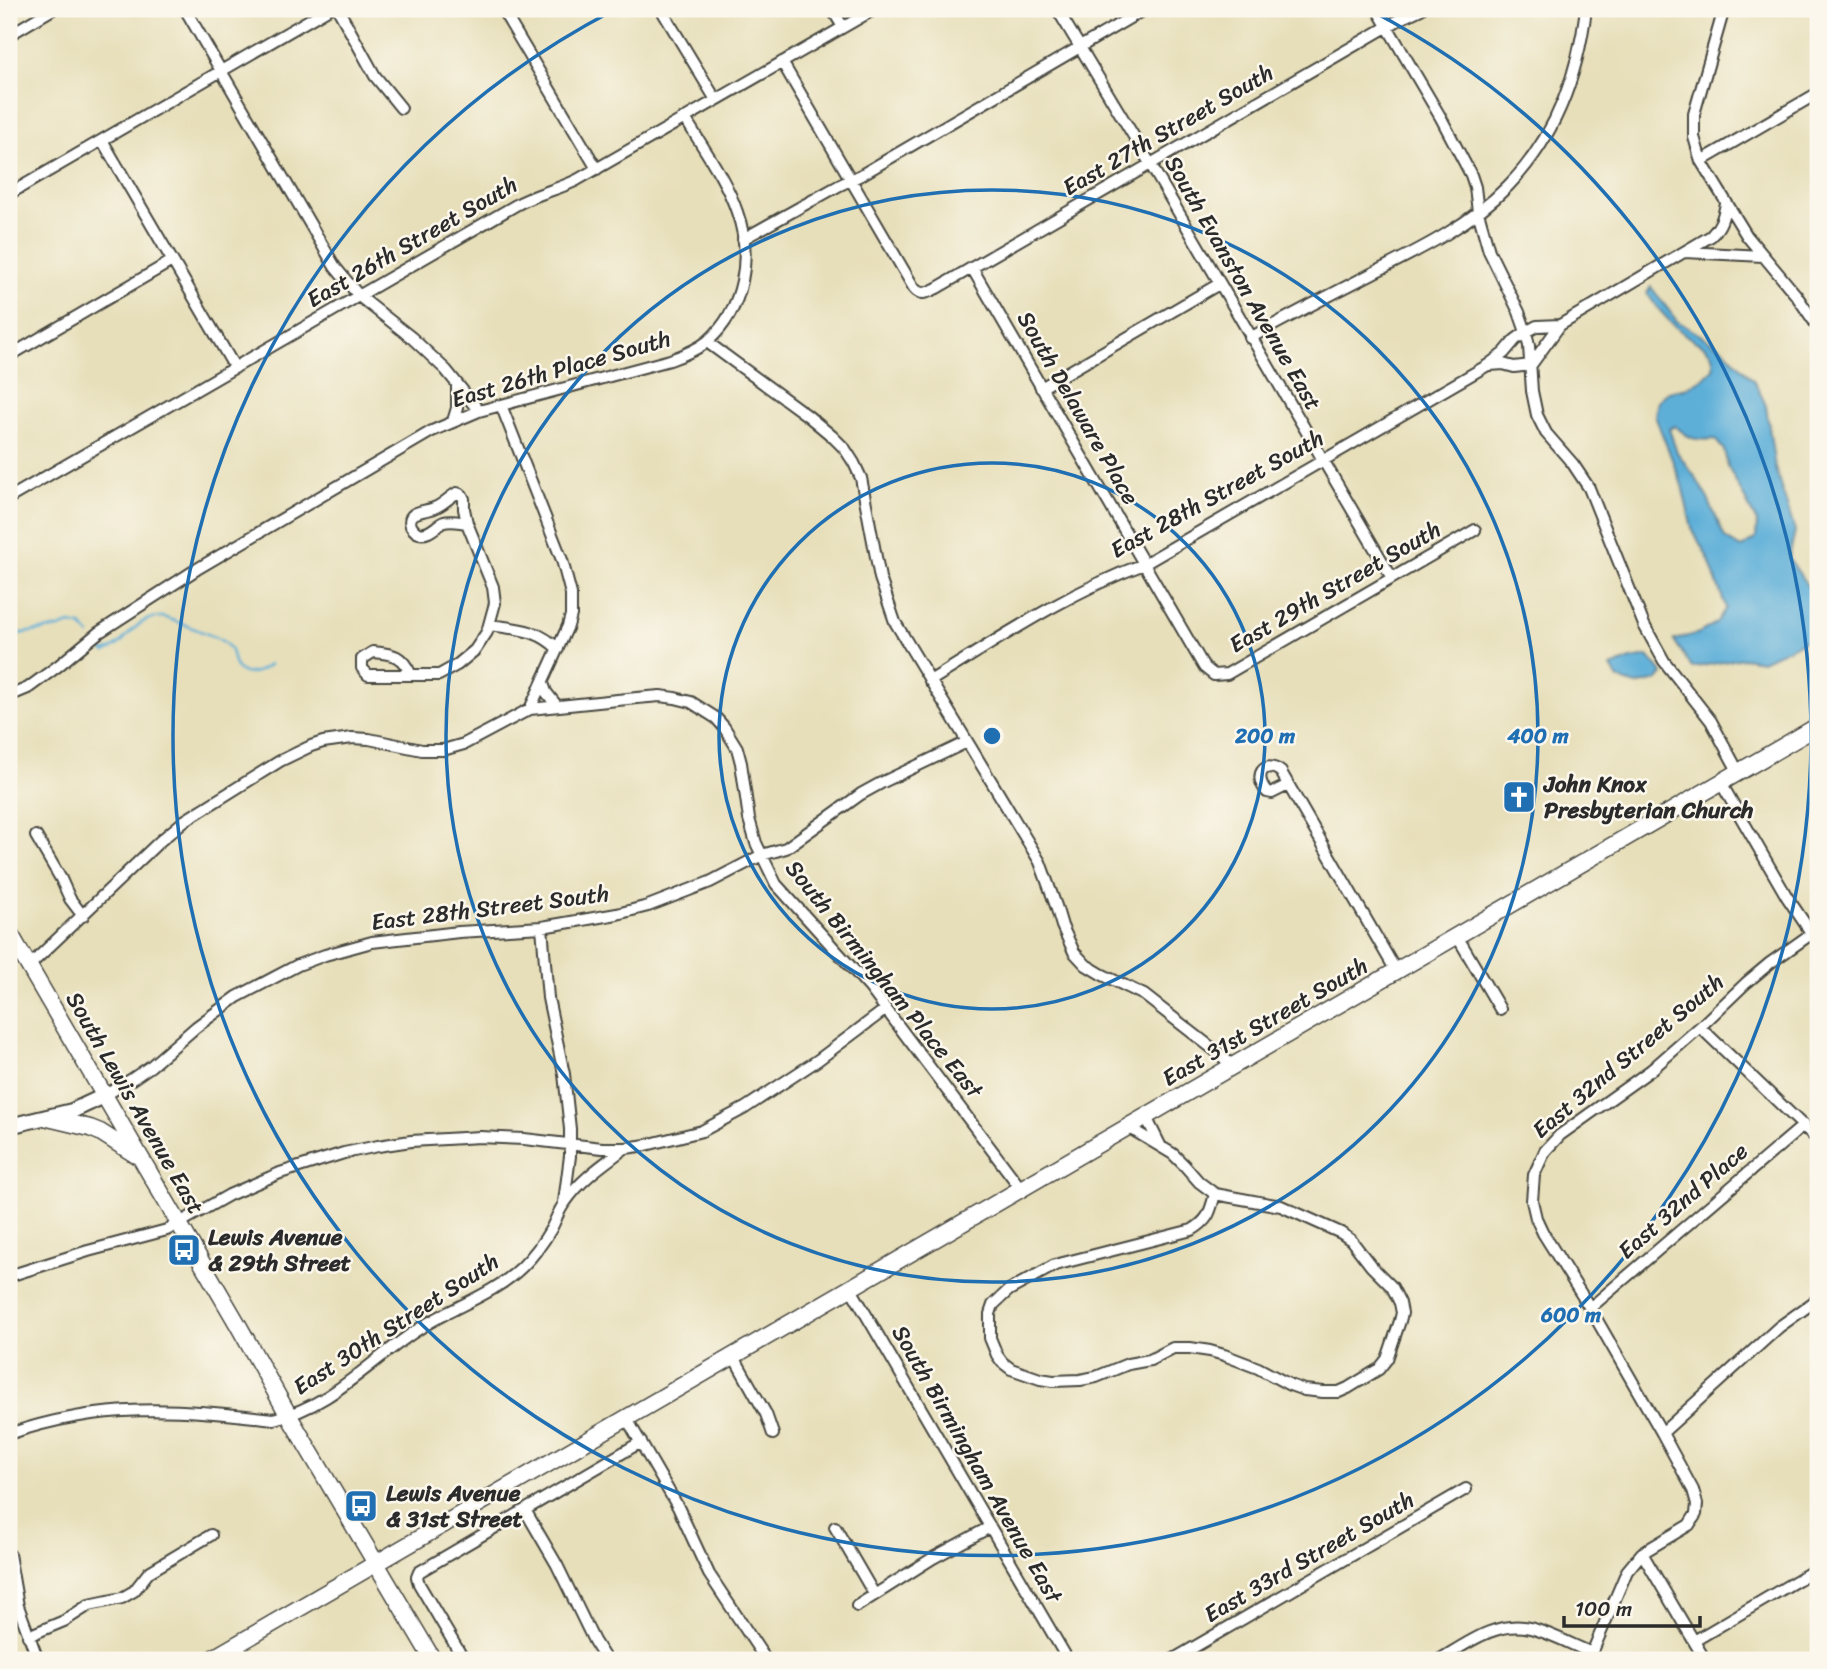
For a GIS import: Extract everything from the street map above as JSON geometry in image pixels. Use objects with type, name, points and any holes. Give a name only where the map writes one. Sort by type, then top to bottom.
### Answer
[{"type":"main road","name":"East 31st Street South","points":[[210,1660],[1818,726]]},
{"type":"main road","name":"South Lewis Avenue East","points":[[9,932],[433,1660]]},
{"type":"main road","points":[[48,1118],[100,1132],[141,1159]]},
{"type":"street","points":[[9,34],[53,9]]},
{"type":"street","points":[[185,9],[328,257],[359,296],[446,370],[479,411]]},
{"type":"street","points":[[9,194],[328,9]]},
{"type":"street","points":[[338,9],[375,76],[401,108]]},
{"type":"street","points":[[502,9],[597,169]]},
{"type":"street","points":[[661,9],[716,100]]},
{"type":"street","points":[[832,9],[843,27]]},
{"type":"street","name":"East 26th Street South","points":[[9,498],[527,199],[556,190],[597,169],[875,9]]},
{"type":"street","name":"South Evanston Avenue East","points":[[1057,9],[1392,578]]},
{"type":"street","points":[[743,239],[1145,9]]},
{"type":"street","points":[[1377,9],[1441,118],[1475,187],[1489,251],[1526,331],[1532,391],[1541,424],[1589,488],[1653,643],[1710,721],[1739,773]]},
{"type":"street","name":"East 27th Street South","points":[[850,179],[914,288],[918,293],[924,294],[1421,9]]},
{"type":"street","points":[[1250,338],[1412,254],[1460,226],[1506,188],[1550,130],[1570,85],[1579,53],[1586,9]]},
{"type":"street","points":[[1724,9],[1694,114],[1694,137],[1701,161],[1726,204],[1818,327]]},
{"type":"street","points":[[782,62],[850,179]]},
{"type":"street","points":[[1701,161],[1818,93]]},
{"type":"street","name":"East 26th Place South","points":[[9,696],[28,688],[97,633],[197,569],[417,439],[479,411],[670,360],[707,342],[727,319],[737,299],[744,271],[743,239],[738,213],[727,188],[685,118]]},
{"type":"street","points":[[102,140],[235,368]]},
{"type":"street","points":[[1488,365],[1531,365],[1560,325],[1710,236],[1718,229],[1723,219],[1726,204]]},
{"type":"street","points":[[1683,252],[1763,256]]},
{"type":"street","points":[[9,356],[172,261]]},
{"type":"street","name":"South Delaware Place","points":[[972,268],[1204,667],[1214,675]]},
{"type":"street","points":[[1041,388],[1219,284]]},
{"type":"street","points":[[1526,331],[1537,326],[1560,325]]},
{"type":"street","name":"East 28th Street South","points":[[930,681],[1077,593],[1144,564],[1488,365],[1526,331]]},
{"type":"street","points":[[707,342],[808,416],[850,456],[861,478],[880,578],[900,631],[1040,862],[1074,952],[1086,965],[1144,995],[1234,1067]]},
{"type":"street","points":[[453,421],[457,408],[457,386]]},
{"type":"street","points":[[29,966],[184,821],[280,761],[323,742],[352,738],[422,750],[443,750],[464,744],[530,709],[571,614],[571,594],[562,560],[501,405]]},
{"type":"street","points":[[411,675],[435,676],[457,665],[475,650],[490,625],[495,603],[494,587],[467,523],[462,495],[457,493],[434,509],[417,512],[411,520],[414,530],[422,534],[444,522],[467,523]]},
{"type":"street","name":"East 29th Street South","points":[[1214,675],[1227,674],[1475,530]]},
{"type":"street","points":[[490,625],[535,633],[548,639],[558,649]]},
{"type":"street","points":[[543,683],[546,692],[557,706]]},
{"type":"street","name":"South Birmingham Place East","points":[[530,709],[660,696],[691,702],[705,709],[724,727],[737,748],[749,819],[776,884],[851,966],[886,1009],[1022,1189]]},
{"type":"street","name":"East 28th Street South","points":[[104,1096],[151,1066],[196,1027],[237,997],[316,958],[372,942],[542,927],[617,914],[648,905],[710,882],[762,855],[786,848],[845,803],[967,742]]},
{"type":"street","points":[[1721,783],[1787,897],[1815,939]]},
{"type":"street","points":[[1288,785],[1396,971]]},
{"type":"street","points":[[36,836],[70,899],[83,916]]},
{"type":"street","points":[[9,1276],[167,1230],[229,1195],[280,1173],[378,1146],[480,1137],[571,1144],[564,1074],[548,998],[542,927]]},
{"type":"street","points":[[1457,936],[1500,1009]]},
{"type":"street","name":"East 32nd Street South","points":[[1590,1308],[1536,1218],[1532,1201],[1533,1181],[1545,1151],[1641,1077],[1754,976],[1815,939]]},
{"type":"street","name":"East 30th Street South","points":[[564,1202],[571,1144],[626,1148],[702,1131],[745,1108],[886,1009]]},
{"type":"street","points":[[1700,1027],[1818,1140]]},
{"type":"street","points":[[9,1126],[72,1111],[104,1096]]},
{"type":"street","points":[[1146,1117],[1160,1147]]},
{"type":"street","name":"East 32nd Place","points":[[1590,1308],[1804,1125]]},
{"type":"street","points":[[1128,1127],[1172,1154],[1199,1182],[1215,1194],[1280,1206],[1340,1233],[1357,1246],[1371,1266],[1392,1287],[1401,1303],[1400,1321],[1387,1359],[1379,1369],[1339,1392],[1304,1390],[1224,1355],[1181,1347],[1172,1348],[1150,1360],[1128,1364],[1096,1377],[1080,1380],[1040,1379],[1002,1362],[990,1338],[990,1314],[993,1305],[1010,1290],[1055,1265],[1192,1230],[1208,1217],[1215,1194]]},
{"type":"street","name":"East 30th Street South","points":[[9,1434],[50,1422],[97,1413],[140,1409],[204,1411],[273,1419],[289,1416],[336,1390],[425,1325],[509,1280],[540,1247],[564,1202],[581,1183],[626,1148]]},
{"type":"street","name":"South Birmingham Avenue East","points":[[851,1289],[1068,1660]]},
{"type":"street","points":[[1662,1433],[1779,1327],[1818,1299]]},
{"type":"street","points":[[1439,1660],[1493,1630],[1518,1626],[1534,1629],[1591,1657],[1627,1571],[1642,1553],[1689,1525],[1696,1514],[1697,1504],[1693,1490],[1590,1308]]},
{"type":"street","points":[[734,1357],[766,1414],[773,1434]]},
{"type":"street","points":[[627,1419],[678,1507],[709,1574],[766,1660]]},
{"type":"street","points":[[464,1660],[419,1584],[417,1577],[423,1568],[641,1442]]},
{"type":"street","name":"East 33rd Street South","points":[[1172,1660],[1466,1489]]},
{"type":"street","points":[[525,1510],[606,1660]]},
{"type":"street","points":[[835,1527],[874,1594]]},
{"type":"street","points":[[857,1606],[933,1558],[990,1527]]},
{"type":"street","points":[[28,1636],[64,1621],[89,1605],[122,1598],[134,1591],[149,1572],[211,1535]]},
{"type":"street","points":[[1642,1553],[1705,1660]]},
{"type":"street","points":[[9,1554],[13,1608],[38,1660]]},
{"type":"street","points":[[1694,1641],[1818,1568]]},
{"type":"street","points":[[237,1645],[246,1660]]},
{"type":"water","points":[[1651,287],[1677,321],[1725,350],[1754,381],[1766,406],[1775,468],[1795,531],[1789,558],[1818,602],[1818,635],[1762,661],[1743,658],[1692,668],[1674,640],[1699,633],[1716,623],[1726,608],[1709,560],[1692,529],[1682,485],[1655,416],[1658,401],[1668,392],[1686,388],[1702,379],[1713,369],[1713,360],[1704,346],[1673,325],[1647,293]],"holes":[[[1675,426],[1693,438],[1715,439],[1724,450],[1728,467],[1757,522],[1756,538],[1741,548],[1725,538],[1708,499],[1677,452],[1669,429]]]},
{"type":"water","points":[[1648,656],[1663,674],[1658,680],[1636,685],[1618,679],[1611,667],[1631,659]]},
{"type":"waterway","points":[[97,646],[105,652],[120,643],[144,621],[162,617],[222,641],[230,648],[235,665],[245,673],[254,673],[270,664]]},
{"type":"waterway","points":[[9,635],[70,624],[81,626],[90,635]]},
{"type":"place","name":"John Knox Presbyterian Church","points":[[1519,797]]},
{"type":"place","name":"Lewis Avenue & 29th Street","points":[[184,1250]]},
{"type":"place","name":"Lewis Avenue & 31st Street","points":[[361,1506]]}]
